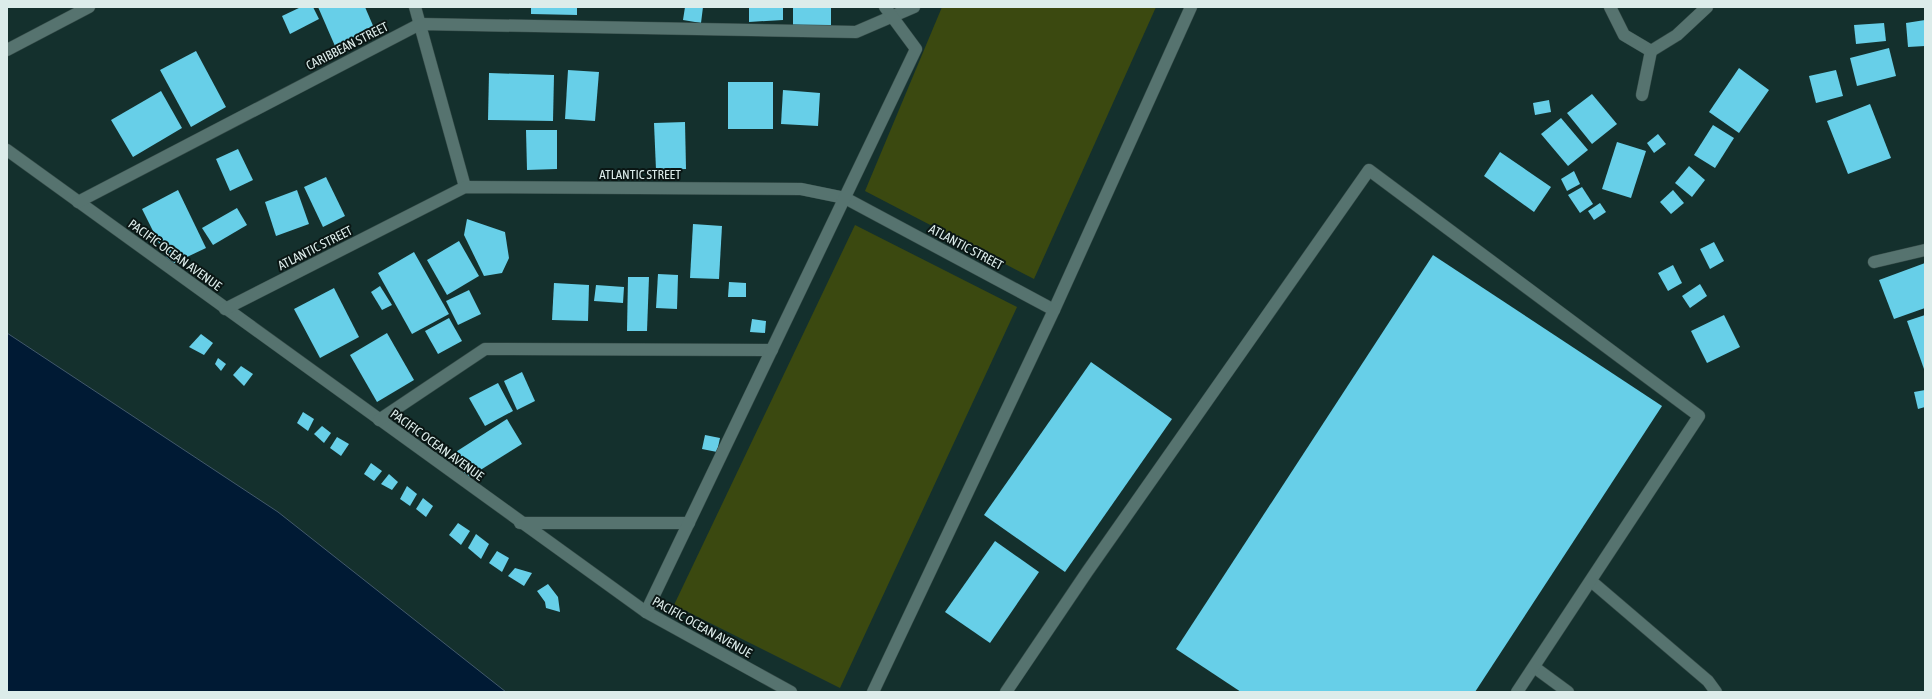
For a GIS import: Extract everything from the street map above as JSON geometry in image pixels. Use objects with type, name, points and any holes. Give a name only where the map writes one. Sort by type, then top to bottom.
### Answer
[{"type":"street","points":[[7,50],[89,7]]},
{"type":"street","points":[[415,7],[465,187]]},
{"type":"street","points":[[646,612],[916,49],[885,7]]},
{"type":"street","name":"CARIBBEAN STREET","points":[[78,202],[420,24],[856,32],[914,7]]},
{"type":"street","points":[[873,692],[1054,310],[1191,7]]},
{"type":"street","points":[[1611,7],[1624,35],[1651,51]]},
{"type":"street","points":[[1642,95],[1651,51],[1677,35],[1707,7]]},
{"type":"street","name":"PACIFIC OCEAN AVENUE","points":[[7,150],[520,523],[646,612],[791,692]]},
{"type":"street","points":[[1006,692],[1087,572],[1369,170],[1699,416],[1517,692]]},
{"type":"street","name":"ATLANTIC STREET","points":[[225,309],[465,187],[801,189],[845,198],[1054,310]]},
{"type":"street","points":[[1874,262],[1925,250]]},
{"type":"street","points":[[379,420],[485,349],[772,350]]},
{"type":"street","points":[[520,523],[689,522]]},
{"type":"street","points":[[1591,581],[1708,681],[1716,692]]},
{"type":"street","points":[[1534,667],[1568,692]]},
{"type":"green space","points":[[942,7],[1156,7],[1034,279],[865,191]]},
{"type":"green space","points":[[855,225],[1017,307],[840,688],[674,605]]},
{"type":"water","points":[[7,333],[278,512],[506,692],[7,692]]},
{"type":"building","points":[[301,7],[313,7],[319,19],[290,34],[282,16]]},
{"type":"building","points":[[318,7],[365,7],[374,28],[335,46]]},
{"type":"building","points":[[531,7],[577,7],[577,15],[531,14]]},
{"type":"building","points":[[685,7],[703,7],[701,23],[683,20]]},
{"type":"building","points":[[749,7],[783,7],[783,20],[749,22]]},
{"type":"building","points":[[793,7],[831,7],[831,28],[793,27]]},
{"type":"building","points":[[1925,20],[1925,46],[1908,47],[1906,23]]},
{"type":"building","points":[[1884,23],[1886,41],[1856,44],[1854,25]]},
{"type":"building","points":[[1889,48],[1896,76],[1857,86],[1850,58]]},
{"type":"building","points":[[196,51],[226,107],[191,127],[160,70]]},
{"type":"building","points":[[1739,68],[1769,90],[1739,133],[1709,112]]},
{"type":"building","points":[[568,70],[599,72],[595,121],[565,119]]},
{"type":"building","points":[[1836,70],[1843,96],[1816,103],[1809,76]]},
{"type":"building","points":[[489,73],[554,75],[553,121],[488,120]]},
{"type":"building","points":[[728,82],[773,82],[773,129],[728,129]]},
{"type":"building","points":[[783,90],[820,93],[818,126],[781,124]]},
{"type":"building","points":[[161,91],[182,128],[133,157],[111,120]]},
{"type":"building","points":[[1592,94],[1617,124],[1592,144],[1567,113]]},
{"type":"building","points":[[1549,100],[1551,112],[1535,115],[1533,103]]},
{"type":"building","points":[[1870,104],[1891,158],[1848,174],[1827,121]]},
{"type":"building","points":[[1561,118],[1588,150],[1568,166],[1541,134]]},
{"type":"building","points":[[685,122],[686,169],[656,170],[654,123]]},
{"type":"building","points":[[1713,125],[1734,138],[1715,168],[1694,155]]},
{"type":"building","points":[[526,130],[557,130],[557,169],[527,170]]},
{"type":"building","points":[[1658,134],[1666,144],[1654,153],[1647,143]]},
{"type":"building","points":[[1617,142],[1646,151],[1631,198],[1602,189]]},
{"type":"building","points":[[238,149],[253,180],[230,191],[216,159]]},
{"type":"building","points":[[1500,152],[1551,187],[1534,212],[1484,176]]},
{"type":"building","points":[[1689,166],[1705,180],[1692,197],[1675,183]]},
{"type":"building","points":[[1574,171],[1580,184],[1567,191],[1561,179]]},
{"type":"building","points":[[326,177],[345,216],[323,227],[304,187]]},
{"type":"building","points":[[1582,187],[1593,204],[1580,213],[1568,195]]},
{"type":"building","points":[[178,190],[206,248],[170,265],[142,209]]},
{"type":"building","points":[[297,190],[309,224],[276,236],[265,202]]},
{"type":"building","points":[[1673,190],[1684,203],[1671,214],[1660,202]]},
{"type":"building","points":[[1600,203],[1606,212],[1594,220],[1588,211]]},
{"type":"building","points":[[237,208],[247,225],[213,245],[202,228]]},
{"type":"building","points":[[467,219],[505,232],[509,258],[502,273],[484,276],[464,235]]},
{"type":"building","points":[[693,224],[722,226],[719,279],[690,278]]},
{"type":"building","points":[[459,241],[479,276],[447,295],[427,260]]},
{"type":"building","points":[[1714,242],[1724,261],[1710,269],[1700,249]]},
{"type":"building","points":[[414,252],[449,314],[412,334],[378,273]]},
{"type":"building","points":[[1433,255],[1662,406],[1475,692],[1241,692],[1176,649]]},
{"type":"building","points":[[1925,263],[1925,308],[1894,319],[1879,280]]},
{"type":"building","points":[[1673,265],[1682,283],[1668,291],[1658,273]]},
{"type":"building","points":[[658,274],[678,275],[677,309],[656,308]]},
{"type":"building","points":[[628,277],[649,277],[647,331],[627,331]]},
{"type":"building","points":[[729,282],[746,283],[746,297],[728,297]]},
{"type":"building","points":[[554,283],[589,285],[588,321],[552,320]]},
{"type":"building","points":[[1700,284],[1707,296],[1690,308],[1682,296]]},
{"type":"building","points":[[596,285],[624,287],[623,303],[594,301]]},
{"type":"building","points":[[380,286],[392,305],[382,310],[371,292]]},
{"type":"building","points":[[334,288],[359,337],[320,358],[294,309]]},
{"type":"building","points":[[469,290],[481,314],[458,325],[446,301]]},
{"type":"building","points":[[1724,315],[1740,347],[1707,363],[1691,331]]},
{"type":"building","points":[[1925,315],[1925,369],[1924,369],[1907,321]]},
{"type":"building","points":[[449,318],[462,341],[438,354],[425,331]]},
{"type":"building","points":[[752,319],[766,321],[765,333],[750,332]]},
{"type":"building","points":[[387,333],[414,380],[377,402],[350,355]]},
{"type":"building","points":[[201,334],[213,343],[204,355],[189,347]]},
{"type":"building","points":[[218,358],[226,364],[221,371],[215,364]]},
{"type":"building","points":[[1091,362],[1172,419],[1065,572],[984,515]]},
{"type":"building","points":[[241,366],[253,374],[244,386],[233,375]]},
{"type":"building","points":[[522,372],[535,401],[517,410],[504,381]]},
{"type":"building","points":[[498,383],[513,411],[485,426],[469,398]]},
{"type":"building","points":[[1925,390],[1925,407],[1918,409],[1914,392]]},
{"type":"building","points":[[303,412],[314,419],[308,431],[297,423]]},
{"type":"building","points":[[507,419],[522,444],[466,479],[451,455]]},
{"type":"building","points":[[322,426],[331,433],[324,443],[314,434]]},
{"type":"building","points":[[705,435],[720,438],[717,452],[702,449]]},
{"type":"building","points":[[337,437],[349,444],[341,456],[330,448]]},
{"type":"building","points":[[371,463],[382,471],[374,481],[364,474]]},
{"type":"building","points":[[389,474],[398,482],[392,490],[381,484]]},
{"type":"building","points":[[407,486],[417,494],[410,506],[400,499]]},
{"type":"building","points":[[423,498],[433,506],[426,517],[416,509]]},
{"type":"building","points":[[458,523],[470,531],[461,545],[449,535]]},
{"type":"building","points":[[476,534],[489,544],[481,559],[468,548]]},
{"type":"building","points":[[995,541],[1039,572],[990,643],[945,612]]},
{"type":"building","points":[[497,551],[509,558],[502,572],[489,563]]},
{"type":"building","points":[[515,568],[532,573],[524,586],[508,576]]},
{"type":"building","points":[[548,584],[558,597],[560,612],[546,608],[545,602],[537,591]]}]
